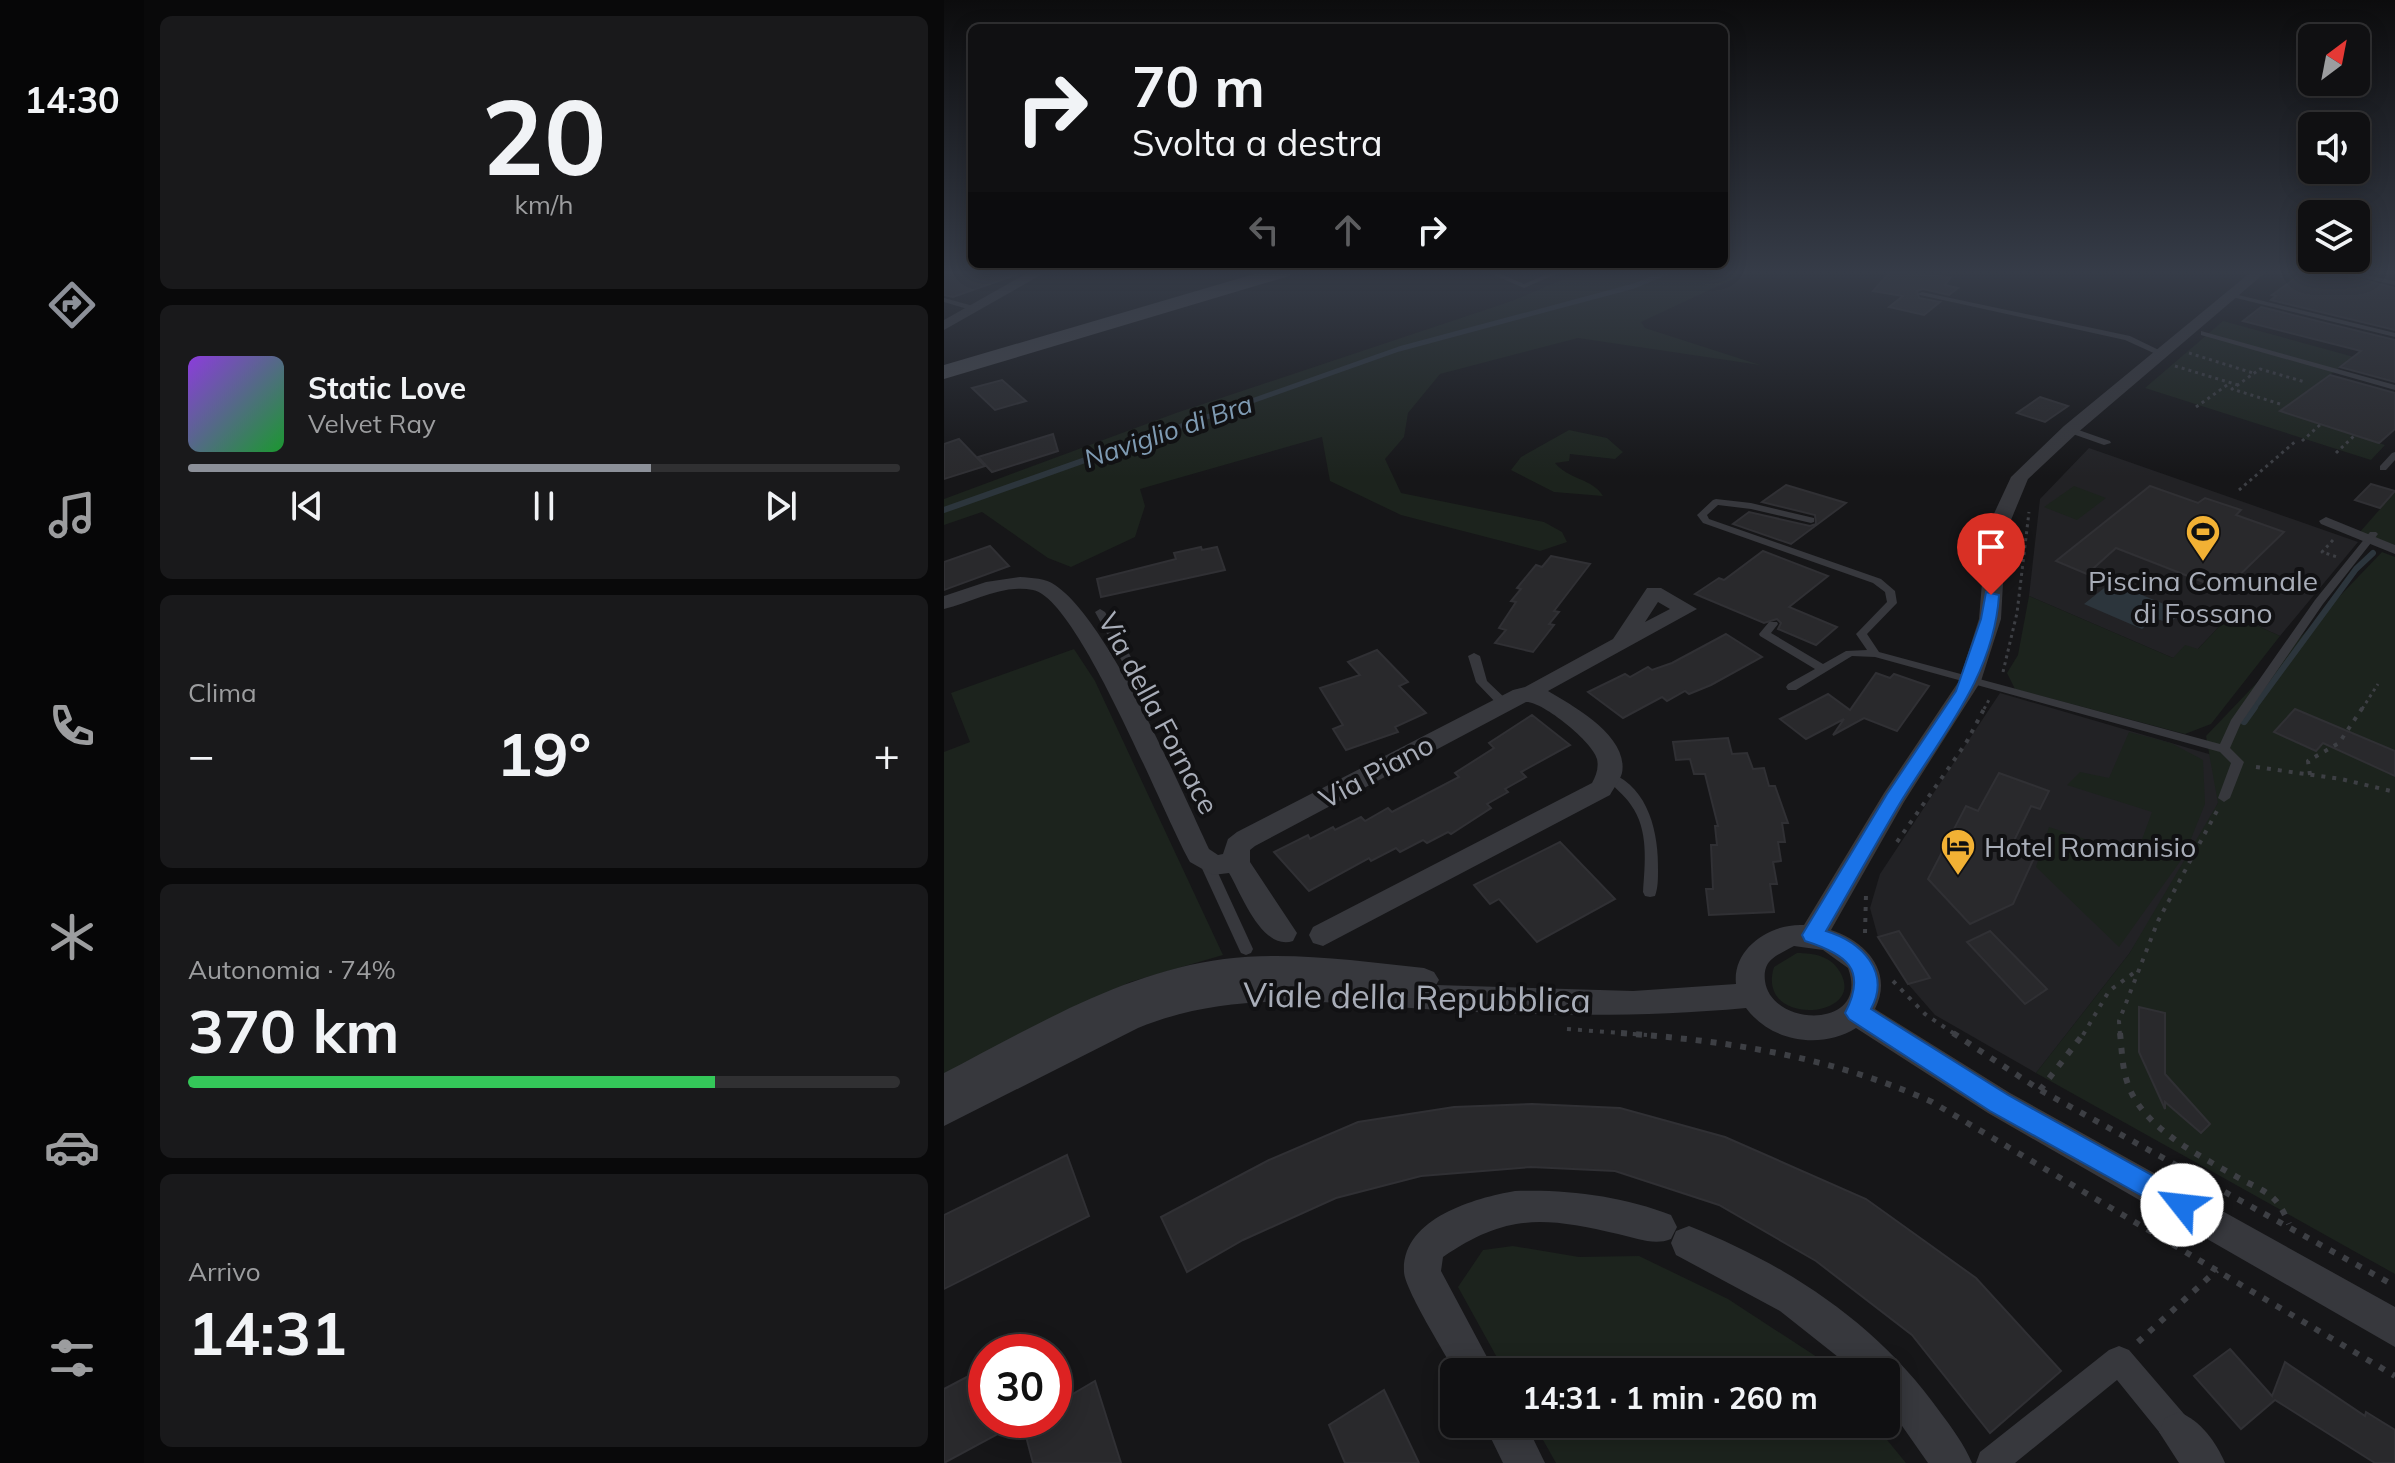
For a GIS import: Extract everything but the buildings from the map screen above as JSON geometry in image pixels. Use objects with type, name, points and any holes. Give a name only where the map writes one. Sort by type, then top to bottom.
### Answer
[{"type":"main road","points":[[944,372],[1051,340]]},
{"type":"street","points":[[1813,935],[1893,799],[1970,681],[1990,619],[1995,547],[2010,497],[2020,477],[2070,430],[2183,340]]},
{"type":"street","points":[[2326,521],[2372,537],[2395,550]]},
{"type":"street","name":"Via della Fornace","points":[[944,603],[995,587],[1016,584],[1044,586],[1060,596],[1113,684],[1199,855],[1206,862]]},
{"type":"street","name":"Via Piano","points":[[1236,862],[1237,846],[1246,839],[1504,704],[1532,694],[1541,685],[1622,641]]},
{"type":"street","points":[[1323,935],[1601,789],[1611,777],[1614,764],[1602,743],[1541,696],[1532,694]]},
{"type":"street","points":[[1206,862],[1222,866],[1236,862],[1267,914],[1283,933]]},
{"type":"street","points":[[1272,978],[1283,933],[1300,923],[1318,927],[1323,935],[1314,969]]},
{"type":"street","points":[[1789,935],[1813,935],[1836,942],[1855,956],[1866,974],[1867,995],[1857,1013],[1838,1025],[1813,1030],[1787,1025],[1765,1013],[1751,995],[1748,975],[1754,957],[1768,943],[1789,935]]},
{"type":"street","name":"Viale della Repubblica","points":[[944,1112],[1089,1037],[1154,1008],[1314,969],[1629,1003]]},
{"type":"street","name":"Viale della Repubblica","points":[[944,1089],[1095,1012],[1154,987],[1224,971],[1272,978],[1629,1003],[1692,1002],[1751,995]]},
{"type":"street","points":[[1857,1013],[1999,1103],[2395,1328]]},
{"type":"street","points":[[1468,1358],[1422,1273],[1427,1247],[1471,1219],[1508,1209],[1590,1212],[1674,1235],[1773,1286],[1818,1314],[1868,1358]]},
{"type":"street","points":[[1991,1463],[2119,1360],[2205,1463]]},
{"type":"street","points":[[1900,1390],[1952,1463]]},
{"type":"street","points":[[1512,1438],[1525,1463]]},
{"type":"lane","points":[[2132,340],[2168,355]]},
{"type":"lane","points":[[2229,340],[2395,388]]},
{"type":"lane","points":[[2070,430],[2107,443]]},
{"type":"lane","points":[[2383,468],[2395,455]]},
{"type":"lane","points":[[1811,520],[1782,510],[1769,513],[1728,502],[1716,502],[1702,515],[1706,521],[1877,581],[1890,591],[1892,603],[1861,634],[1875,654]]},
{"type":"lane","points":[[2224,749],[2235,723],[2350,562],[2372,537]]},
{"type":"lane","points":[[1100,612],[1136,676],[1113,684]]},
{"type":"lane","points":[[1773,624],[1764,634],[1820,667]]},
{"type":"lane","points":[[1792,687],[1820,667],[1850,653],[1875,654],[2224,749],[2238,762],[2224,798]]},
{"type":"lane","points":[[1474,656],[1482,682],[1504,704]]},
{"type":"lane","points":[[1611,777],[1632,793],[1647,817],[1653,851],[1650,892]]},
{"type":"lane","points":[[1206,862],[1246,949]]},
{"type":"path","points":[[2196,340],[2183,352],[2255,373]]},
{"type":"path","points":[[2168,355],[2169,364],[2238,385]]},
{"type":"path","points":[[2280,404],[2232,389],[2260,369],[2305,382]]},
{"type":"path","points":[[2196,407],[2230,383]]},
{"type":"path","points":[[2239,490],[2321,424]]},
{"type":"path","points":[[2336,453],[2355,435]]},
{"type":"path","points":[[1889,854],[1966,743],[2011,650],[2021,600],[2020,566],[2029,508]]},
{"type":"path","points":[[2342,529],[2322,552],[2350,562]]},
{"type":"path","points":[[2310,775],[2308,761],[2339,743],[2378,684]]},
{"type":"path","points":[[2238,762],[2395,792]]},
{"type":"path","points":[[2224,798],[2158,921],[2119,1021],[2119,1045],[2130,1091],[2153,1120],[2196,1154],[2279,1200],[2290,1227]]},
{"type":"path","points":[[1866,942],[1864,910],[1869,886]]},
{"type":"path","points":[[2040,1090],[2074,1049],[2109,991],[2137,971]]},
{"type":"path","points":[[1887,973],[1925,1014],[2040,1090],[2395,1286]]},
{"type":"path","points":[[1561,1028],[1749,1046],[1861,1069],[1932,1102],[2395,1376]]},
{"type":"path","points":[[2119,1360],[2217,1270]]},
{"type":"shaded area","points":[[1394,340],[1569,340],[1440,374],[1408,413],[1404,437],[1385,459],[1401,493],[1544,522],[1562,532],[1567,542],[1540,551],[1401,515],[1330,481],[1322,437],[1140,489],[1145,506],[1135,537],[1071,567],[1048,558],[982,512],[944,525],[944,499],[1176,413]]},
{"type":"shaded area","points":[[1593,340],[1683,340],[1760,365]]},
{"type":"shaded area","points":[[2201,340],[2293,340],[2354,357],[2281,411],[2385,445],[2371,460],[2145,388]]},
{"type":"shaded area","points":[[1569,430],[1607,438],[1623,452],[1615,459],[1570,454],[1569,461],[1555,463],[1593,486],[1603,496],[1554,492],[1511,470],[1521,457]]},
{"type":"shaded area","points":[[2089,448],[2358,542],[2280,636],[2231,614],[2197,650],[2173,658],[2029,596],[2040,499]]},
{"type":"shaded area","points":[[2074,486],[2106,498],[2077,520],[2044,507]]},
{"type":"shaded area","points":[[2395,492],[2395,545],[2360,532]]},
{"type":"shaded area","points":[[2382,552],[2395,557],[2395,1274],[2036,1073],[2129,954],[2218,803],[2206,736]]},
{"type":"shaded area","points":[[2108,585],[2118,585],[2183,612],[2169,623],[2154,618],[2142,629],[2084,604]]},
{"type":"shaded area","points":[[2029,596],[2173,658],[2185,645],[2198,649],[2231,614],[2280,636],[2211,724],[2185,734],[2015,689],[2007,673],[2018,655]]},
{"type":"shaded area","points":[[1074,649],[1095,681],[1223,955],[1130,982],[944,1074],[944,752],[970,742],[951,693]]},
{"type":"shaded area","points":[[2000,693],[2219,757],[2218,803],[2195,851],[2129,954],[2036,1073],[1935,1015],[1908,984],[1878,937],[1870,908],[1880,874]]},
{"type":"shaded area","points":[[2129,732],[2171,743],[2203,760],[2205,804],[2184,856],[2119,947],[2036,867],[2049,827],[2136,856],[2152,812],[2067,785],[2080,772],[2109,778]]},
{"type":"shaded area","points":[[1797,953],[1822,956],[1832,962],[1840,972],[1844,988],[1839,1000],[1810,1010],[1794,1008],[1780,1000],[1773,987],[1774,967]]},
{"type":"shaded area","points":[[1513,1246],[1579,1257],[1639,1256],[1728,1299],[1818,1358],[1497,1358],[1458,1287],[1483,1250]]},
{"type":"shaded area","points":[[1542,1438],[1885,1438],[1906,1463],[1556,1463]]},
{"type":"waterway","name":"Naviglio di Bra","points":[[1082,461],[1432,340]]},
{"type":"waterway","name":"Naviglio di Bra","points":[[944,510],[1088,459]]},
{"type":"waterway","points":[[2253,709],[2356,569],[2373,553]]},
{"type":"waterway","points":[[2244,721],[2254,707]]},
{"type":"place","name":"Piscina Comunale di Fossano","points":[[2203,563]]},
{"type":"place","name":"Hotel Romanisio","points":[[1958,877]]},
{"type":"route","points":[[1991,595],[1990,619],[1965,691],[1893,799],[1813,935],[1836,942],[1855,956],[1866,974],[1867,995],[1857,1013],[1999,1103],[2182,1205]]}]
